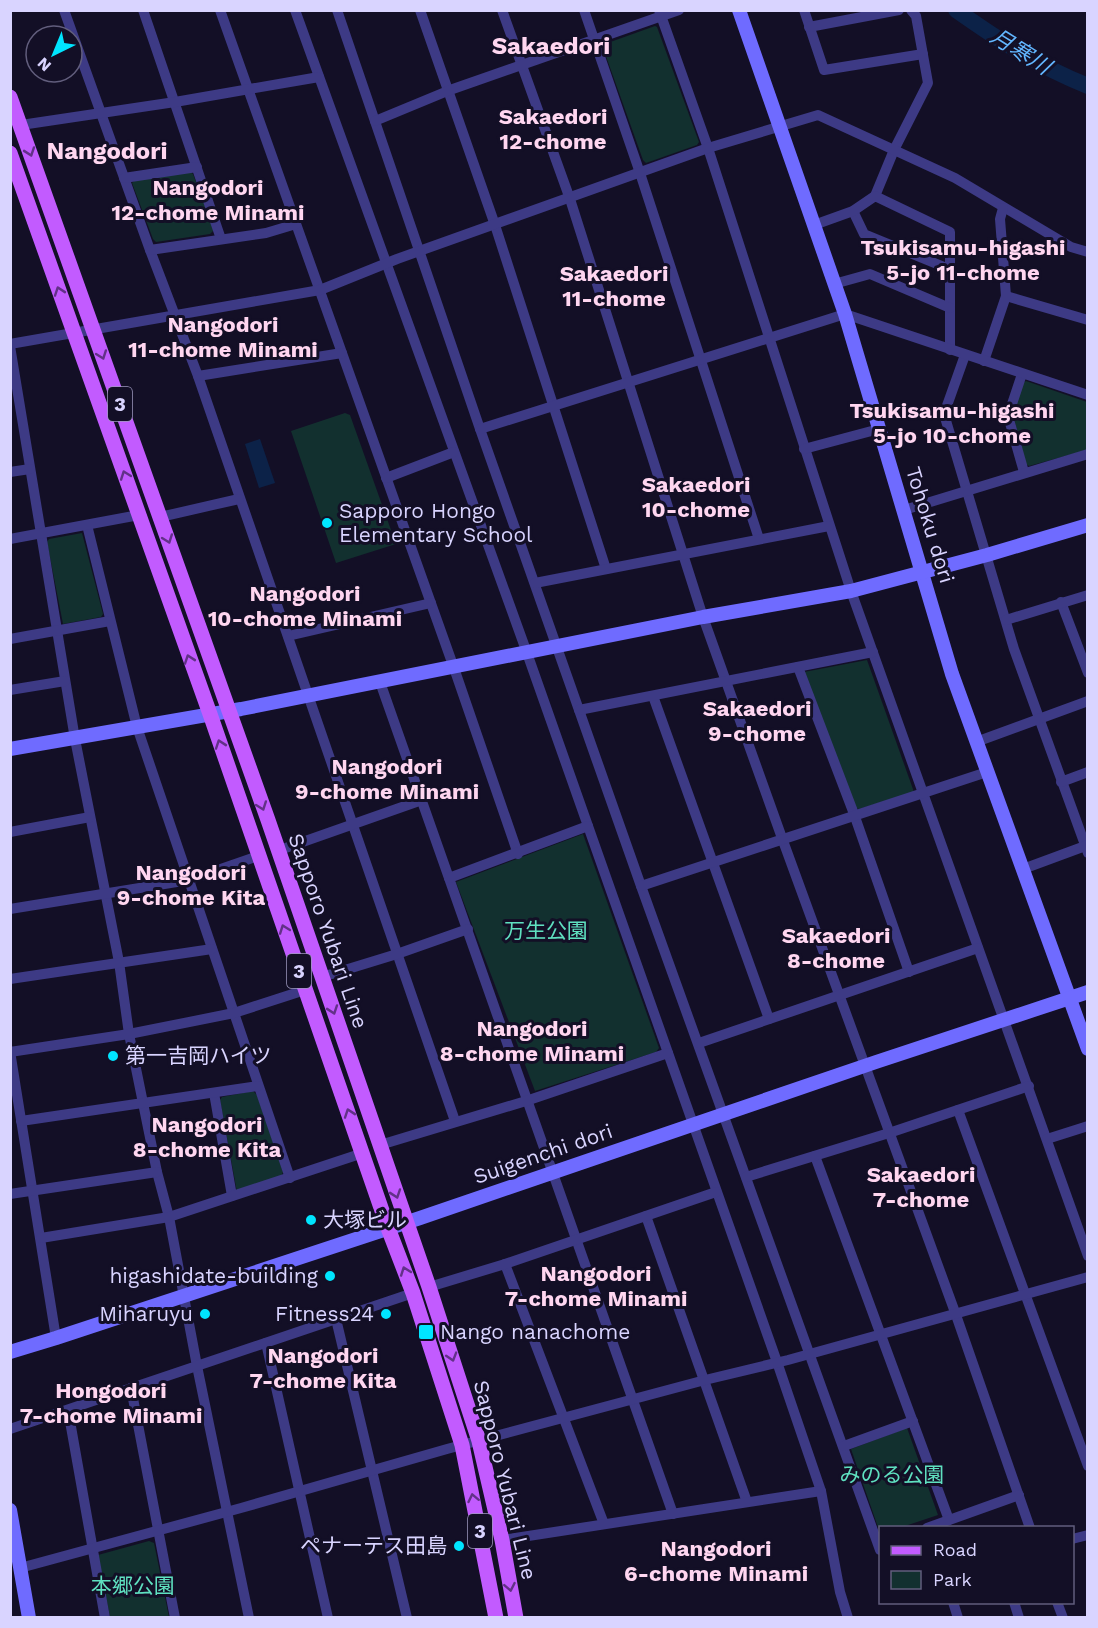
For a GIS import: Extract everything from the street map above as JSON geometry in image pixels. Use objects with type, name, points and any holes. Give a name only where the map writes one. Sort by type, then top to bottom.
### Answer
[{"type":"main road","name":"Sapporo Yubari Line","points":[[10,97],[229,711],[429,1287],[479,1441],[502,1540],[516,1617]]},
{"type":"main road","name":"Sapporo Yubari Line","points":[[11,155],[413,1293],[462,1445],[496,1617]]},
{"type":"street","points":[[64,10],[198,376],[455,1122]]},
{"type":"street","points":[[143,10],[221,240]]},
{"type":"street","points":[[219,10],[431,603],[518,854]]},
{"type":"street","points":[[295,10],[454,452],[532,652],[588,826],[668,1053],[699,1123],[716,1192],[782,1361],[821,1491],[840,1592],[848,1617]]},
{"type":"street","points":[[337,10],[418,252],[556,648],[699,1043],[722,1115],[879,1543]]},
{"type":"street","points":[[420,10],[450,90],[495,225],[606,569]]},
{"type":"street","points":[[502,10],[570,199],[703,617],[956,1315],[1030,1526]]},
{"type":"street","points":[[584,10],[640,173],[759,539]]},
{"type":"street","points":[[375,121],[450,90],[594,40],[660,14],[679,10]]},
{"type":"street","name":"Tohoku dori","points":[[739,10],[845,314],[952,674],[1088,1049]]},
{"type":"street","points":[[804,10],[825,70],[923,54]]},
{"type":"street","points":[[809,27],[899,10]]},
{"type":"street","points":[[814,225],[853,211],[875,196],[894,150],[928,82],[916,16],[911,10]]},
{"type":"street","points":[[660,14],[708,148],[850,591],[1088,1256]]},
{"type":"street","points":[[21,125],[319,77]]},
{"type":"street","points":[[249,1617],[169,1217],[157,1172],[129,1034],[119,962],[75,739],[30,469],[15,406],[10,345],[320,290],[397,259],[708,148],[778,125],[818,115],[955,178],[1071,247],[1088,252]]},
{"type":"street","points":[[124,178],[197,167]]},
{"type":"street","points":[[875,196],[950,232],[950,350]]},
{"type":"street","points":[[984,361],[1006,296],[1000,219],[1003,208]]},
{"type":"street","points":[[853,211],[864,234],[950,269]]},
{"type":"street","points":[[150,250],[266,233],[296,224]]},
{"type":"street","points":[[834,284],[870,274],[950,308]]},
{"type":"street","points":[[1006,296],[1088,320]]},
{"type":"street","points":[[480,429],[845,314],[1022,374],[1086,390]]},
{"type":"street","points":[[198,376],[342,353]]},
{"type":"street","points":[[965,355],[945,414],[1038,720],[1087,848],[1023,869]]},
{"type":"street","points":[[1022,374],[1008,416],[1024,472]]},
{"type":"street","points":[[804,449],[879,429]]},
{"type":"street","points":[[386,478],[454,452]]},
{"type":"street","points":[[904,510],[1088,454]]},
{"type":"street","points":[[10,472],[30,469]]},
{"type":"street","points":[[160,517],[239,499]]},
{"type":"street","points":[[10,539],[139,515]]},
{"type":"street","points":[[87,525],[136,727],[290,1178]]},
{"type":"street","points":[[10,749],[309,696],[703,617],[850,591],[923,573],[1088,525]]},
{"type":"street","points":[[535,583],[829,526]]},
{"type":"street","points":[[1006,620],[1088,595]]},
{"type":"street","points":[[1061,602],[1088,673]]},
{"type":"street","points":[[288,636],[431,603]]},
{"type":"street","points":[[10,639],[111,621]]},
{"type":"street","points":[[579,710],[873,652]]},
{"type":"street","points":[[798,667],[854,814],[909,972]]},
{"type":"street","points":[[10,690],[65,681]]},
{"type":"street","points":[[380,682],[468,929],[574,1240],[673,1514]]},
{"type":"street","points":[[653,696],[769,1019]]},
{"type":"street","points":[[976,742],[1088,701]]},
{"type":"street","points":[[641,886],[987,772]]},
{"type":"street","points":[[1061,782],[1088,772]]},
{"type":"street","points":[[277,851],[422,800]]},
{"type":"street","points":[[10,832],[90,817]]},
{"type":"street","points":[[449,879],[588,826]]},
{"type":"street","points":[[10,909],[189,880],[258,856]]},
{"type":"street","points":[[322,977],[468,929]]},
{"type":"street","points":[[10,979],[212,948]]},
{"type":"street","points":[[699,1043],[978,948]]},
{"type":"street","points":[[56,1338],[11,1052],[129,1034],[234,1013],[305,990]]},
{"type":"street","name":"Suigenchi dori","points":[[10,1352],[406,1222],[1088,992]]},
{"type":"street","points":[[380,1145],[526,1101],[668,1053]]},
{"type":"street","points":[[21,1121],[258,1086]]},
{"type":"street","points":[[746,1177],[1029,1086]]},
{"type":"street","points":[[214,1093],[232,1196]]},
{"type":"street","points":[[958,1110],[1088,1466]]},
{"type":"street","points":[[1047,1139],[1088,1126]]},
{"type":"street","points":[[41,1238],[169,1217],[363,1153]]},
{"type":"street","points":[[815,1156],[949,1520]]},
{"type":"street","points":[[10,1194],[157,1172]]},
{"type":"street","points":[[429,1287],[505,1264],[716,1192]]},
{"type":"street","points":[[646,1216],[747,1502]]},
{"type":"street","points":[[505,1264],[604,1524]]},
{"type":"street","points":[[20,1568],[229,1512],[462,1445],[956,1315],[1088,1277]]},
{"type":"street","points":[[10,1429],[413,1293]]},
{"type":"street","points":[[336,1319],[407,1617]]},
{"type":"street","points":[[266,1342],[328,1617]]},
{"type":"street","points":[[131,1388],[175,1617]]},
{"type":"street","points":[[68,1410],[105,1617]]},
{"type":"street","points":[[844,1446],[913,1421]]},
{"type":"street","points":[[502,1540],[821,1491]]},
{"type":"street","points":[[930,1526],[1019,1495]]},
{"type":"street","points":[[10,1510],[28,1617]]},
{"type":"green space","points":[[655,26],[699,142],[697,145],[646,163],[602,45]]},
{"type":"green space","points":[[189,171],[193,174],[214,230],[210,234],[156,242],[132,183]]},
{"type":"green space","points":[[1026,381],[1087,402],[1087,450],[1029,466],[1026,464],[1013,415],[1023,383]]},
{"type":"green space","points":[[345,413],[350,415],[396,544],[336,563],[291,431]]},
{"type":"green space","points":[[82,533],[103,614],[101,617],[63,624],[47,542],[49,539]]},
{"type":"green space","points":[[867,660],[914,792],[859,809],[856,808],[804,672]]},
{"type":"green space","name":"万生公園","points":[[583,834],[659,1048],[656,1052],[535,1091],[456,882]]},
{"type":"green space","points":[[253,1091],[257,1095],[283,1172],[280,1179],[237,1192],[220,1100],[222,1097]]},
{"type":"green space","name":"みのる公園","points":[[907,1428],[938,1515],[905,1526],[879,1526],[879,1530],[851,1449]]},
{"type":"green space","name":"本郷公園","points":[[149,1541],[154,1543],[169,1617],[110,1617],[98,1555]]},
{"type":"water","points":[[260,439],[275,483],[259,488],[245,444]]},
{"type":"waterway","name":"月寒川","points":[[956,10],[1020,52],[1088,86]]},
{"type":"place","name":"Sapporo Hongo Elementary School","points":[[327,523]]},
{"type":"place","name":"第一吉岡ハイツ","points":[[113,1056]]},
{"type":"place","name":"大塚ビル","points":[[311,1220]]},
{"type":"place","name":"higashidate-building","points":[[330,1276]]},
{"type":"place","name":"Miharuyu","points":[[205,1314]]},
{"type":"place","name":"Fitness24","points":[[386,1314]]},
{"type":"place","name":"Nango nanachome","points":[[426,1332]]},
{"type":"place","name":"ペナーテス田島","points":[[459,1546]]},
{"type":"district","name":"Sakaedori","points":[[551,46]]},
{"type":"district","name":"Sakaedori 12-chome","points":[[553,128]]},
{"type":"district","name":"Nangodori","points":[[107,151]]},
{"type":"district","name":"Nangodori 12-chome Minami","points":[[208,200]]},
{"type":"district","name":"Tsukisamu-higashi 5-jo 11-chome","points":[[963,260]]},
{"type":"district","name":"Sakaedori 11-chome","points":[[614,286]]},
{"type":"district","name":"Nangodori 11-chome Minami","points":[[223,336]]},
{"type":"district","name":"Tsukisamu-higashi 5-jo 10-chome","points":[[952,422]]},
{"type":"district","name":"Sakaedori 10-chome","points":[[696,496]]},
{"type":"district","name":"Nangodori 10-chome Minami","points":[[305,606]]},
{"type":"district","name":"Sakaedori 9-chome","points":[[757,720]]},
{"type":"district","name":"Nangodori 9-chome Minami","points":[[387,778]]},
{"type":"district","name":"Nangodori 9-chome Kita","points":[[191,884]]},
{"type":"district","name":"Sakaedori 8-chome","points":[[836,948]]},
{"type":"district","name":"Nangodori 8-chome Minami","points":[[532,1040]]},
{"type":"district","name":"Nangodori 8-chome Kita","points":[[207,1136]]},
{"type":"district","name":"Sakaedori 7-chome","points":[[921,1186]]},
{"type":"district","name":"Nangodori 7-chome Minami","points":[[596,1286]]},
{"type":"district","name":"Nangodori 7-chome Kita","points":[[323,1368]]},
{"type":"district","name":"Hongodori 7-chome Minami","points":[[111,1402]]},
{"type":"district","name":"Nangodori 6-chome Minami","points":[[716,1560]]}]
